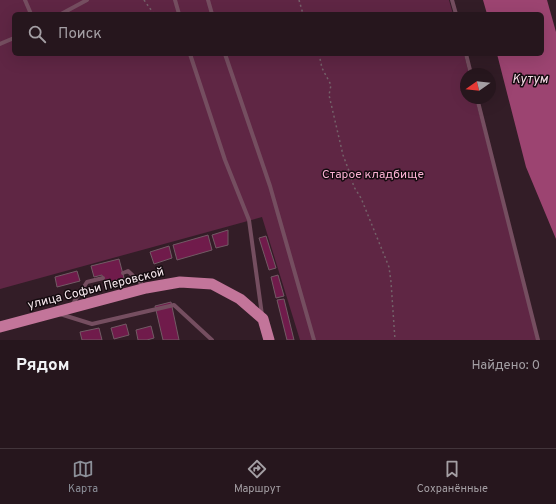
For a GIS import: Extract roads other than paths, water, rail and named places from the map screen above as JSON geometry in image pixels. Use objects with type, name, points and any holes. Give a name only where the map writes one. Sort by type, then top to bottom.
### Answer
[{"type":"main road","name":"улица Софьи Перовской","points":[[0,327],[146,288],[180,282],[212,284],[240,299],[263,319]]},
{"type":"main road","points":[[263,319],[269,340]]},
{"type":"lane","points":[[25,0],[30,12]]},
{"type":"lane","points":[[65,12],[87,0]]},
{"type":"lane","points":[[175,0],[178,12]]},
{"type":"lane","points":[[208,0],[211,12]]},
{"type":"lane","points":[[452,0],[455,12]]},
{"type":"lane","points":[[0,44],[12,39]]},
{"type":"lane","points":[[191,56],[225,160],[249,220],[263,319]]},
{"type":"lane","points":[[226,56],[270,186],[314,340]]},
{"type":"lane","points":[[466,56],[470,68]]},
{"type":"lane","points":[[479,104],[538,340]]},
{"type":"lane","points":[[123,273],[128,271],[146,288]]},
{"type":"lane","points":[[70,308],[87,282],[103,278]]},
{"type":"lane","points":[[56,313],[92,324],[174,304],[212,340]]},
{"type":"water","name":"Кутум","points":[[483,0],[547,0],[556,32],[556,239],[526,167],[498,56],[544,56],[544,12],[486,12]]},
{"type":"park label","name":"Старое кладбище","points":[[373,175]]}]
